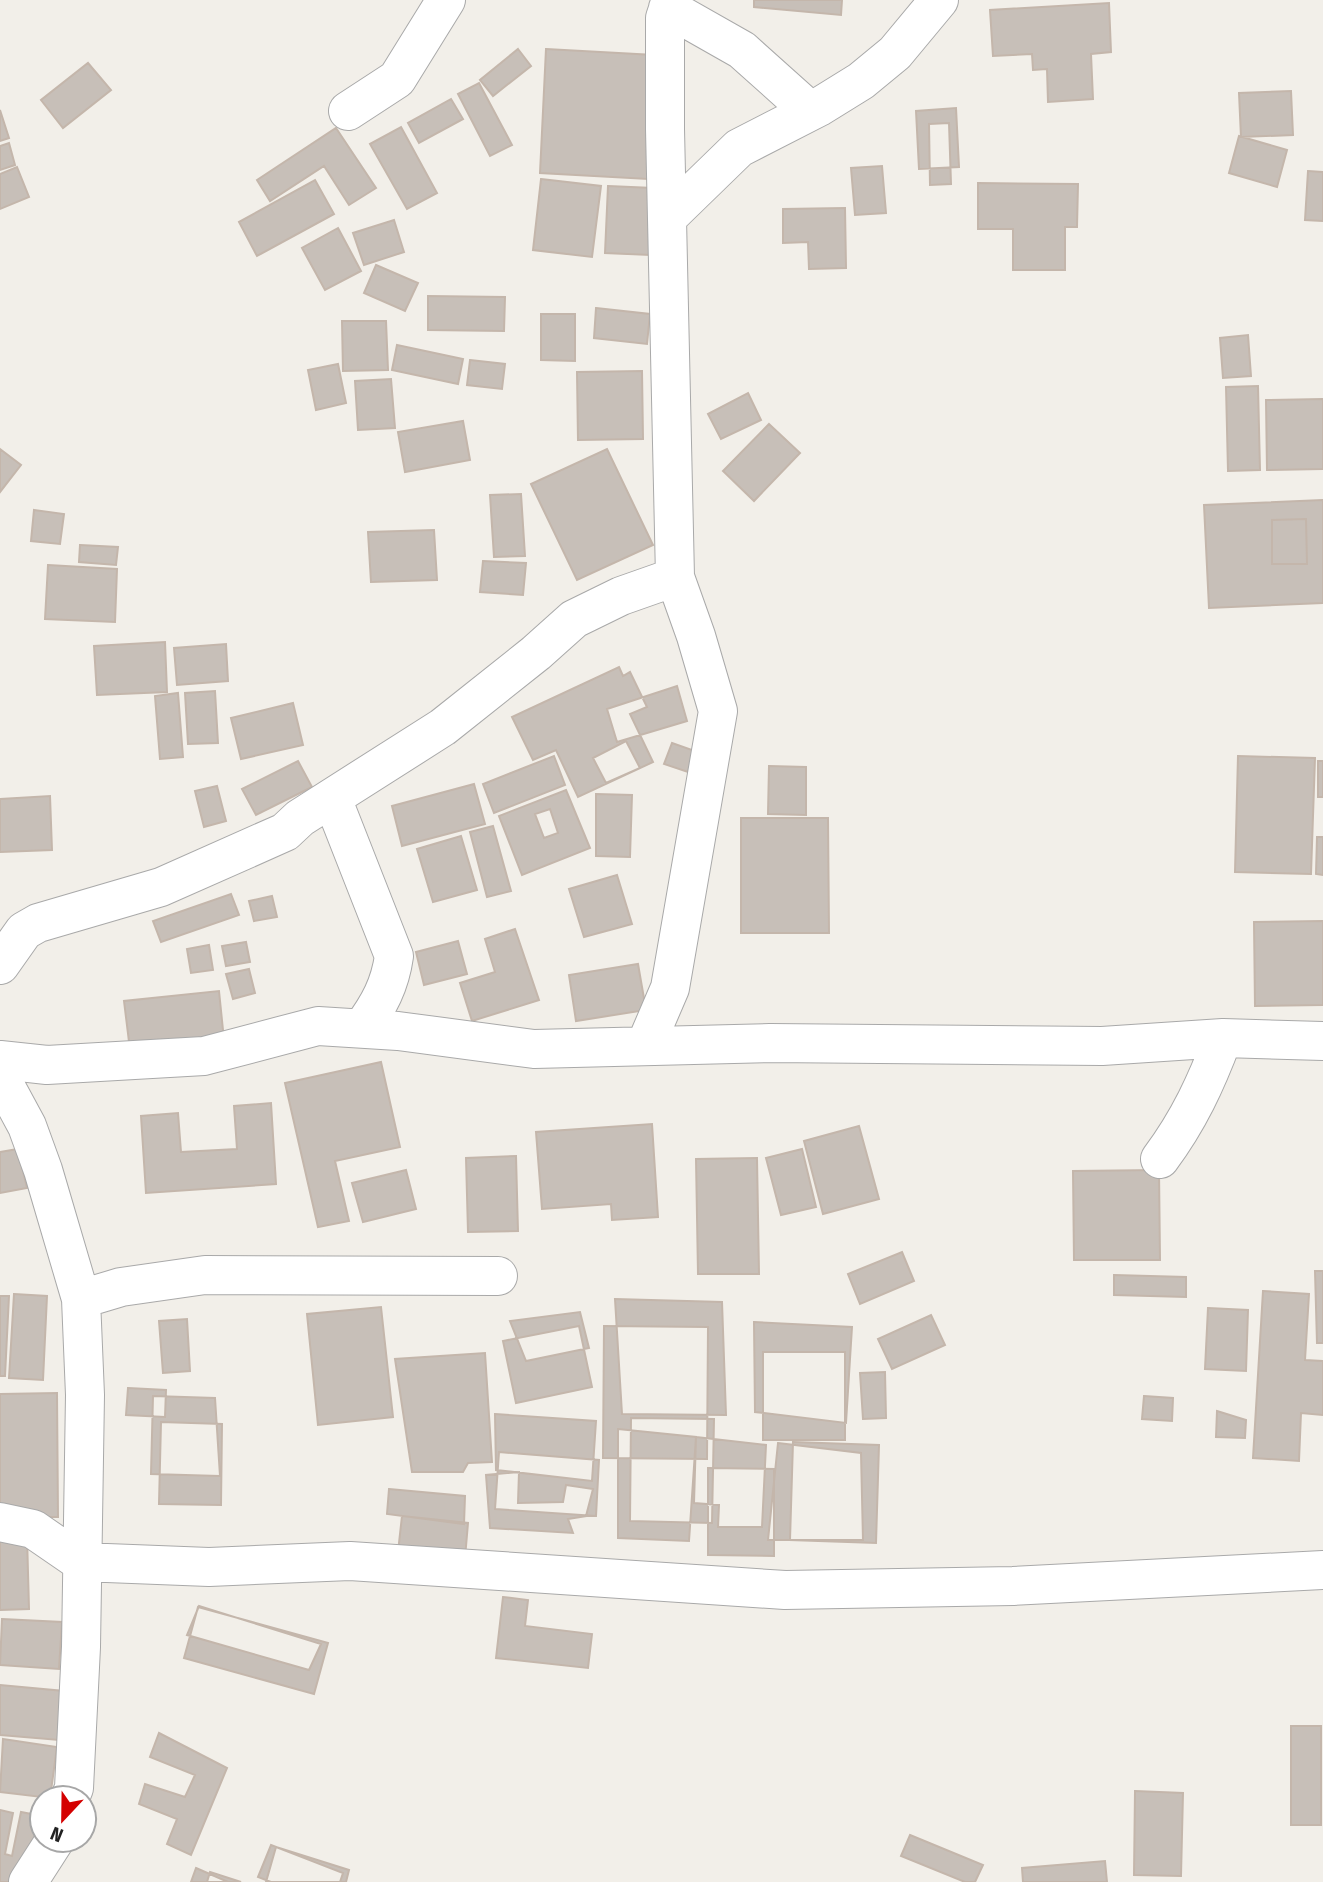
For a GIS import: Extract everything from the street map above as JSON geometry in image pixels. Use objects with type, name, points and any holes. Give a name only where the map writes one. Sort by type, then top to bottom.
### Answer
[{"type":"street","points":[[348,111],[397,79],[446,0]]},
{"type":"street","points":[[669,216],[739,148],[861,81],[895,53],[939,0]]},
{"type":"street","points":[[646,1044],[670,988],[718,711],[675,577],[669,404],[669,216],[664,18],[669,4],[742,50],[810,111]]},
{"type":"street","points":[[0,965],[24,931],[37,923],[150,891],[285,832],[300,818],[443,727],[574,619],[621,596],[675,577]]},
{"type":"street","points":[[332,798],[394,956],[391,977],[380,1003],[362,1028]]},
{"type":"street","points":[[0,1060],[47,1065],[204,1056],[318,1026],[362,1028],[534,1049],[770,1042],[1102,1046],[1223,1038],[1323,1041]]},
{"type":"street","points":[[1160,1159],[1197,1103],[1223,1038]]},
{"type":"street","points":[[0,1076],[27,1126],[43,1170],[81,1299],[85,1395],[80,1715],[74,1784]]},
{"type":"street","points":[[81,1299],[121,1287],[205,1275],[498,1276]]},
{"type":"street","points":[[0,1522],[33,1529],[81,1562],[223,1567],[350,1561],[785,1590],[1013,1587],[1323,1570]]},
{"type":"street","points":[[28,1882],[46,1854]]},
{"type":"building","points":[[754,0],[842,0],[841,15],[754,7]]},
{"type":"building","points":[[1109,3],[1111,52],[1091,54],[1093,99],[1048,102],[1047,69],[1033,70],[1032,54],[993,56],[990,10]]},
{"type":"building","points":[[518,49],[531,66],[493,96],[480,80]]},
{"type":"building","points":[[546,49],[654,55],[648,179],[540,173]]},
{"type":"building","points":[[88,63],[111,90],[63,128],[41,100]]},
{"type":"building","points":[[479,83],[512,145],[490,156],[458,94]]},
{"type":"building","points":[[1291,91],[1293,135],[1241,137],[1239,93]]},
{"type":"building","points":[[451,99],[463,119],[419,143],[408,123]]},
{"type":"building","points":[[956,108],[959,167],[919,169],[916,111]]},
{"type":"building","points":[[0,110],[9,138],[0,141]]},
{"type":"building","points":[[949,123],[951,184],[930,185],[929,124]]},
{"type":"building","points":[[401,127],[437,193],[407,209],[370,144]]},
{"type":"building","points":[[336,128],[376,188],[349,205],[324,166],[270,201],[257,180]]},
{"type":"building","points":[[1239,136],[1287,150],[1277,187],[1229,173]]},
{"type":"building","points":[[9,143],[15,165],[0,170],[0,146]]},
{"type":"building","points":[[882,166],[886,213],[855,215],[851,168]]},
{"type":"building","points":[[17,167],[29,197],[0,209],[0,174]]},
{"type":"building","points":[[1308,171],[1323,172],[1323,221],[1305,220]]},
{"type":"building","points":[[541,179],[601,186],[592,257],[533,250]]},
{"type":"building","points":[[315,180],[334,214],[257,256],[239,222]]},
{"type":"building","points":[[978,183],[1078,184],[1077,227],[1065,227],[1065,270],[1013,270],[1013,229],[978,229]]},
{"type":"building","points":[[608,186],[653,188],[650,255],[605,253]]},
{"type":"building","points":[[845,208],[846,268],[809,269],[808,242],[783,243],[783,209]]},
{"type":"building","points":[[394,220],[404,252],[364,265],[353,233]]},
{"type":"building","points":[[338,228],[361,271],[325,290],[302,248]]},
{"type":"building","points":[[376,265],[418,283],[405,311],[364,293]]},
{"type":"building","points":[[428,296],[505,297],[504,331],[428,330]]},
{"type":"building","points":[[596,308],[650,314],[647,344],[594,338]]},
{"type":"building","points":[[541,314],[575,314],[575,361],[541,360]]},
{"type":"building","points":[[342,321],[386,321],[388,370],[343,371]]},
{"type":"building","points":[[1248,335],[1251,376],[1223,378],[1220,338]]},
{"type":"building","points":[[397,345],[463,359],[458,384],[392,370]]},
{"type":"building","points":[[470,360],[505,364],[502,389],[467,385]]},
{"type":"building","points":[[338,364],[346,403],[316,410],[308,370]]},
{"type":"building","points":[[642,371],[643,439],[578,440],[577,372]]},
{"type":"building","points":[[391,379],[395,428],[358,430],[355,381]]},
{"type":"building","points":[[1258,386],[1260,470],[1228,471],[1226,387]]},
{"type":"building","points":[[748,393],[761,420],[721,439],[708,414]]},
{"type":"building","points":[[1323,399],[1323,469],[1267,470],[1266,400]]},
{"type":"building","points":[[463,421],[470,460],[405,472],[398,432]]},
{"type":"building","points":[[769,424],[800,453],[754,501],[723,471]]},
{"type":"building","points":[[0,449],[21,465],[0,492]]},
{"type":"building","points":[[607,449],[653,545],[577,580],[531,484]]},
{"type":"building","points":[[521,494],[525,556],[494,557],[490,495]]},
{"type":"building","points":[[1323,500],[1323,603],[1209,608],[1204,505]],"holes":[[[1306,519],[1307,564],[1272,564],[1272,520]]]},
{"type":"building","points":[[34,510],[64,514],[60,544],[31,541]]},
{"type":"building","points":[[1306,519],[1307,564],[1272,564],[1272,520]]},
{"type":"building","points":[[434,530],[437,580],[371,582],[368,532]]},
{"type":"building","points":[[80,545],[118,547],[116,565],[79,562]]},
{"type":"building","points":[[483,561],[526,563],[523,595],[480,592]]},
{"type":"building","points":[[48,565],[117,569],[115,622],[45,619]]},
{"type":"building","points":[[165,642],[167,692],[97,695],[94,646]]},
{"type":"building","points":[[226,644],[228,681],[177,685],[174,648]]},
{"type":"building","points":[[619,667],[623,676],[630,672],[647,707],[630,714],[653,762],[578,797],[556,750],[533,760],[512,717]]},
{"type":"building","points":[[677,686],[687,721],[617,742],[607,709]]},
{"type":"building","points":[[215,691],[218,743],[188,744],[185,693]]},
{"type":"building","points":[[178,693],[183,757],[160,759],[155,696]]},
{"type":"building","points":[[293,703],[303,745],[241,759],[231,718]]},
{"type":"building","points":[[626,741],[640,768],[606,783],[593,758]]},
{"type":"building","points":[[672,743],[695,751],[688,772],[664,764]]},
{"type":"building","points":[[554,756],[565,785],[494,813],[483,784]]},
{"type":"building","points":[[1238,756],[1315,758],[1311,874],[1235,872]]},
{"type":"building","points":[[298,761],[312,787],[256,815],[242,789]]},
{"type":"building","points":[[1318,761],[1323,761],[1323,797],[1318,797]]},
{"type":"building","points":[[769,766],[806,767],[806,815],[768,814]]},
{"type":"building","points":[[474,784],[485,824],[402,846],[392,806]]},
{"type":"building","points":[[217,786],[226,821],[204,827],[195,791]]},
{"type":"building","points":[[566,790],[590,848],[522,875],[499,816]],"holes":[[[550,809],[558,833],[544,838],[535,814]]]},
{"type":"building","points":[[596,794],[632,795],[630,857],[596,856]]},
{"type":"building","points":[[50,796],[52,850],[0,852],[0,799]]},
{"type":"building","points":[[741,818],[828,818],[829,933],[741,933]]},
{"type":"building","points":[[493,826],[511,891],[487,897],[470,832]]},
{"type":"building","points":[[461,836],[477,890],[433,902],[417,849]]},
{"type":"building","points":[[1317,837],[1323,837],[1323,875],[1316,874]]},
{"type":"building","points":[[617,875],[632,924],[584,937],[569,889]]},
{"type":"building","points":[[231,894],[239,915],[161,942],[153,921]]},
{"type":"building","points":[[272,896],[277,917],[254,921],[249,901]]},
{"type":"building","points":[[1323,921],[1323,1005],[1255,1006],[1254,922]]},
{"type":"building","points":[[515,929],[539,1000],[472,1021],[460,983],[495,972],[485,939]]},
{"type":"building","points":[[458,941],[467,974],[424,985],[416,952]]},
{"type":"building","points":[[246,942],[250,962],[226,966],[222,946]]},
{"type":"building","points":[[209,945],[213,970],[191,973],[187,949]]},
{"type":"building","points":[[638,964],[646,1010],[576,1021],[569,975]]},
{"type":"building","points":[[249,969],[255,993],[233,999],[226,974]]},
{"type":"building","points":[[219,991],[224,1040],[130,1050],[124,1001]]},
{"type":"building","points":[[381,1062],[400,1147],[335,1161],[349,1221],[318,1227],[285,1083]]},
{"type":"building","points":[[271,1103],[276,1184],[146,1193],[141,1116],[178,1113],[181,1152],[237,1149],[234,1106]]},
{"type":"building","points":[[652,1124],[658,1217],[612,1220],[611,1204],[542,1209],[536,1132]]},
{"type":"building","points":[[859,1126],[879,1199],[823,1214],[804,1141]]},
{"type":"building","points":[[18,1149],[27,1188],[0,1193],[0,1152]]},
{"type":"building","points":[[802,1149],[816,1207],[781,1215],[766,1158]]},
{"type":"building","points":[[516,1156],[518,1231],[468,1232],[466,1158]]},
{"type":"building","points":[[757,1158],[759,1274],[698,1274],[696,1159]]},
{"type":"building","points":[[406,1170],[416,1209],[363,1222],[352,1183]]},
{"type":"building","points":[[1159,1170],[1160,1260],[1074,1260],[1073,1171]]},
{"type":"building","points":[[902,1252],[914,1281],[860,1304],[848,1274]]},
{"type":"building","points":[[1315,1271],[1323,1271],[1323,1343],[1317,1343]]},
{"type":"building","points":[[1114,1275],[1186,1277],[1186,1297],[1114,1295]]},
{"type":"building","points":[[1263,1291],[1309,1294],[1305,1360],[1323,1361],[1323,1415],[1301,1413],[1299,1461],[1253,1458]]},
{"type":"building","points":[[14,1294],[47,1296],[43,1380],[9,1378]]},
{"type":"building","points":[[0,1296],[9,1296],[5,1376],[0,1376]]},
{"type":"building","points":[[615,1299],[722,1302],[726,1415],[622,1414]]},
{"type":"building","points":[[381,1307],[393,1417],[318,1425],[307,1314]]},
{"type":"building","points":[[1208,1308],[1248,1310],[1246,1371],[1205,1369]]},
{"type":"building","points":[[580,1312],[589,1348],[526,1361],[510,1321]]},
{"type":"building","points":[[931,1315],[945,1345],[892,1369],[878,1339]]},
{"type":"building","points":[[187,1319],[190,1371],[163,1373],[159,1321]]},
{"type":"building","points":[[754,1322],[852,1327],[846,1423],[755,1412]]},
{"type":"building","points":[[579,1326],[592,1387],[516,1403],[503,1341]]},
{"type":"building","points":[[604,1326],[708,1327],[707,1459],[603,1458]]},
{"type":"building","points":[[763,1352],[845,1352],[845,1440],[763,1440]]},
{"type":"building","points":[[485,1353],[492,1462],[468,1463],[463,1472],[412,1472],[395,1359]]},
{"type":"building","points":[[885,1372],[886,1418],[863,1419],[860,1373]]},
{"type":"building","points":[[128,1388],[166,1390],[165,1417],[126,1415]]},
{"type":"building","points":[[57,1393],[58,1517],[0,1517],[0,1394]]},
{"type":"building","points":[[153,1396],[215,1398],[220,1476],[151,1474]]},
{"type":"building","points":[[1144,1396],[1173,1398],[1172,1421],[1142,1419]]},
{"type":"building","points":[[1217,1411],[1246,1420],[1245,1438],[1216,1437]]},
{"type":"building","points":[[495,1414],[596,1421],[592,1481],[496,1470]]},
{"type":"building","points":[[631,1418],[714,1419],[712,1523],[630,1521]]},
{"type":"building","points":[[161,1422],[222,1424],[221,1505],[159,1504]]},
{"type":"building","points":[[618,1429],[696,1437],[689,1541],[618,1538]]},
{"type":"building","points":[[696,1437],[766,1445],[762,1527],[718,1527],[719,1505],[694,1503]]},
{"type":"building","points":[[793,1442],[879,1445],[876,1543],[790,1540]]},
{"type":"building","points":[[778,1443],[861,1453],[863,1540],[768,1540]]},
{"type":"building","points":[[499,1452],[599,1460],[596,1516],[495,1509]]},
{"type":"building","points":[[708,1468],[774,1469],[774,1556],[708,1555]]},
{"type":"building","points":[[519,1472],[518,1503],[563,1502],[566,1485],[593,1489],[586,1516],[568,1519],[573,1533],[490,1528],[486,1475]]},
{"type":"building","points":[[389,1489],[465,1496],[464,1524],[387,1514]]},
{"type":"building","points":[[402,1516],[468,1523],[465,1558],[398,1552]]},
{"type":"building","points":[[0,1536],[27,1536],[29,1609],[0,1610]]},
{"type":"building","points":[[503,1597],[528,1600],[525,1626],[592,1634],[588,1668],[496,1658]]},
{"type":"building","points":[[199,1606],[321,1644],[309,1670],[187,1635]]},
{"type":"building","points":[[198,1607],[328,1643],[314,1694],[184,1658]]},
{"type":"building","points":[[2,1619],[62,1622],[59,1669],[0,1665]]},
{"type":"building","points":[[0,1685],[64,1691],[59,1740],[0,1735]]},
{"type":"building","points":[[1291,1726],[1321,1726],[1321,1825],[1291,1825]]},
{"type":"building","points":[[159,1733],[227,1768],[191,1855],[167,1844],[177,1819],[139,1804],[145,1784],[185,1797],[195,1775],[150,1757]]},
{"type":"building","points":[[3,1739],[57,1747],[52,1784],[28,1784],[28,1795],[0,1792]]},
{"type":"building","points":[[1135,1791],[1183,1793],[1181,1876],[1134,1875]]},
{"type":"building","points":[[0,1810],[13,1813],[5,1854],[12,1856],[21,1812],[28,1813],[28,1854],[45,1854],[50,1882],[0,1882]]},
{"type":"building","points":[[910,1835],[983,1865],[975,1882],[965,1882],[901,1856]]},
{"type":"building","points":[[271,1845],[343,1873],[340,1882],[271,1882],[258,1877]]},
{"type":"building","points":[[276,1847],[349,1870],[346,1882],[266,1882]]},
{"type":"building","points":[[1105,1861],[1107,1882],[1023,1882],[1022,1868]]},
{"type":"building","points":[[196,1868],[228,1882],[191,1882]]},
{"type":"building","points":[[210,1872],[241,1882],[207,1882]]}]
